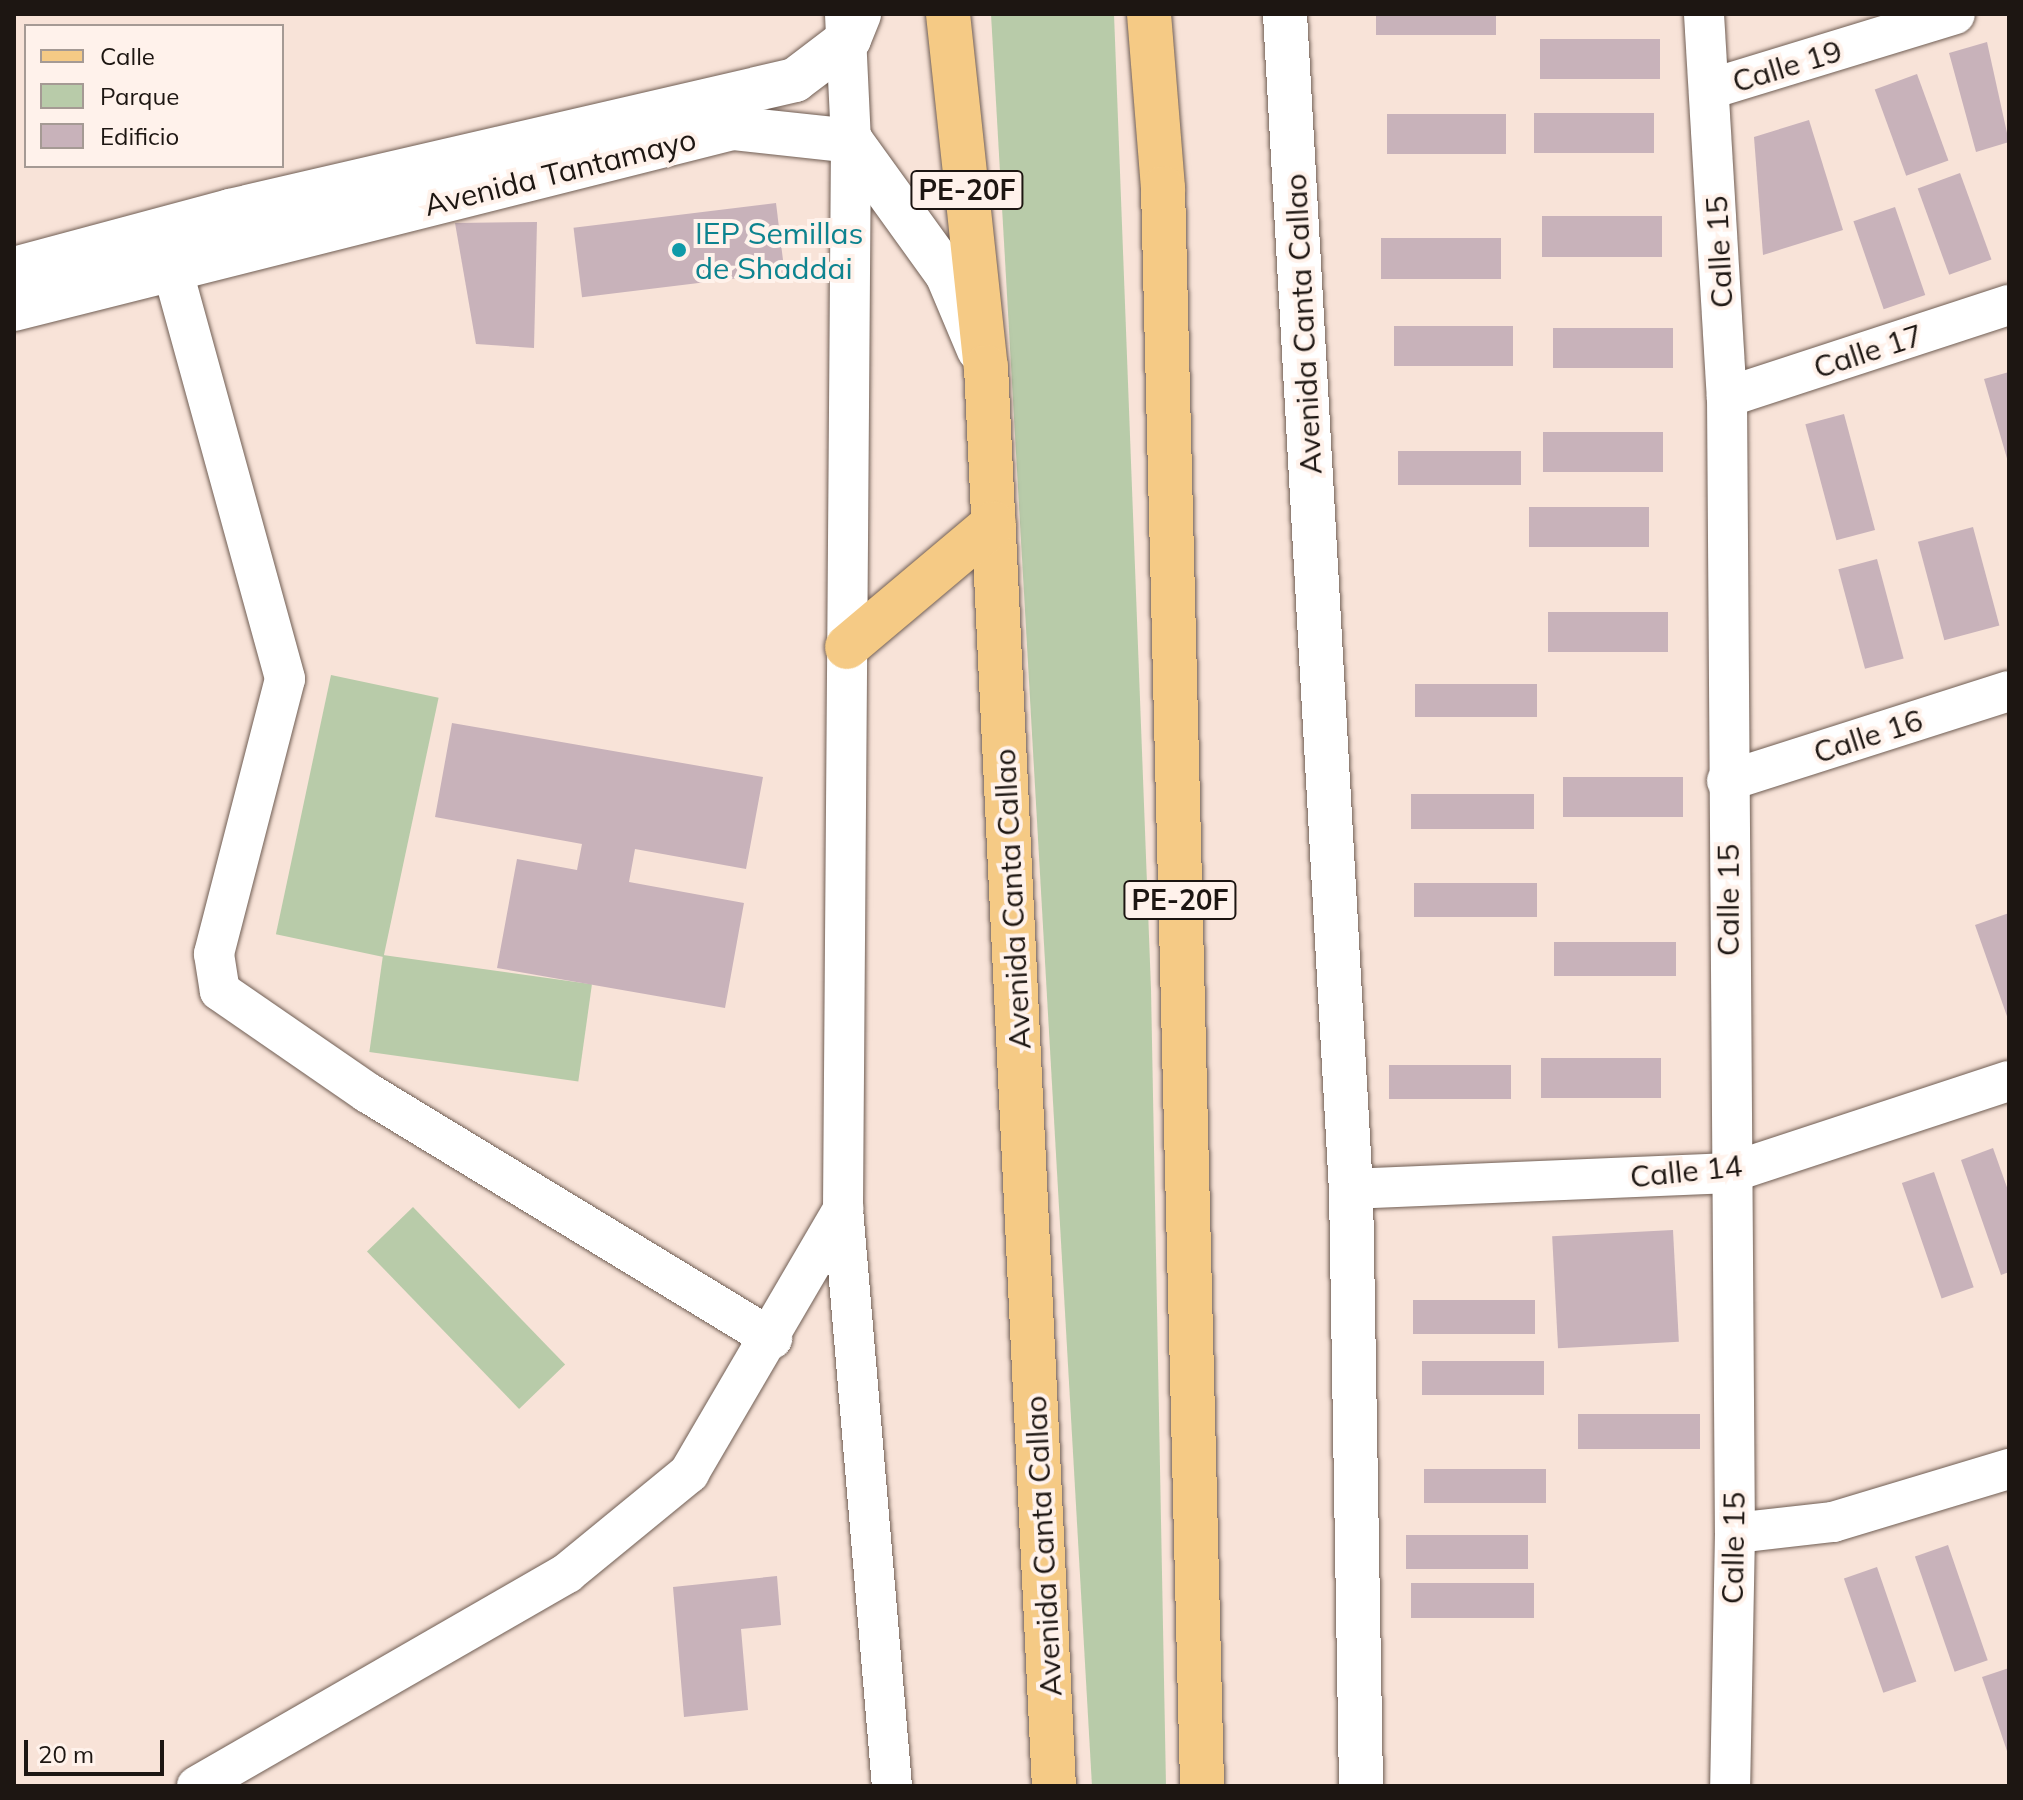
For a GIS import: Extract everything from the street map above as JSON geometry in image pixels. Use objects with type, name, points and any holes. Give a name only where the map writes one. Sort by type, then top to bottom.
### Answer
[{"type":"main road","name":"Avenida Canta Callao","points":[[948,14],[986,367],[1054,1786]]},
{"type":"main road","name":"PE-20F","points":[[1149,14],[1163,188],[1202,1786]]},
{"type":"main road","points":[[847,647],[994,523]]},
{"type":"street","name":"Avenida Canta Callao","points":[[1285,14],[1351,1189],[1361,1786]]},
{"type":"street","name":"Calle 15","points":[[1704,14],[1727,397],[1729,1173],[1735,1533],[1730,1786]]},
{"type":"street","name":"Calle 19","points":[[1710,89],[1955,14]]},
{"type":"street","points":[[851,22],[843,1209],[892,1786]]},
{"type":"street","name":"Avenida Tantamayo","points":[[14,269],[230,211],[795,80],[851,22]]},
{"type":"street","name":"Avenida Tantamayo","points":[[14,309],[732,128],[851,141]]},
{"type":"street","points":[[851,141],[947,274],[986,367]]},
{"type":"street","points":[[172,268],[285,679],[219,929],[214,954],[220,991],[368,1093],[772,1339]]},
{"type":"street","name":"Calle 17","points":[[1727,397],[2009,305]]},
{"type":"street","name":"Calle 16","points":[[1727,781],[2009,691]]},
{"type":"street","name":"Calle 14","points":[[1351,1189],[1729,1173],[2009,1081]]},
{"type":"street","points":[[197,1786],[567,1573],[689,1473],[772,1339],[843,1209]]},
{"type":"street","points":[[1735,1533],[1833,1522],[2009,1469]]},
{"type":"green space","points":[[991,14],[1114,14],[1151,989],[1166,1786],[1092,1786]]},
{"type":"green space","points":[[331,675],[439,698],[383,957],[276,934]]},
{"type":"green space","points":[[383,955],[592,984],[578,1081],[369,1052]]},
{"type":"green space","points":[[413,1207],[565,1365],[519,1409],[367,1251]]},
{"type":"building","points":[[1376,14],[1496,14],[1496,35],[1376,35]]},
{"type":"building","points":[[1540,39],[1660,39],[1660,79],[1540,79]]},
{"type":"building","points":[[1987,42],[2009,142],[1976,152],[1949,53]]},
{"type":"building","points":[[1917,74],[1948,160],[1906,176],[1875,89]]},
{"type":"building","points":[[1534,113],[1654,113],[1654,153],[1534,153]]},
{"type":"building","points":[[1387,114],[1506,114],[1506,154],[1387,154]]},
{"type":"building","points":[[1809,120],[1843,230],[1763,255],[1754,137]]},
{"type":"building","points":[[1960,173],[1991,259],[1949,275],[1918,188]]},
{"type":"building","name":"IEP Semillas de Shaddai","points":[[776,203],[785,272],[582,297],[574,228]]},
{"type":"building","points":[[1895,207],[1925,295],[1884,309],[1853,221]]},
{"type":"building","points":[[1542,216],[1662,216],[1662,257],[1542,257]]},
{"type":"building","points":[[537,222],[534,348],[476,344],[455,223]]},
{"type":"building","points":[[1381,238],[1501,238],[1501,279],[1381,279]]},
{"type":"building","points":[[1394,326],[1513,326],[1513,366],[1394,366]]},
{"type":"building","points":[[1553,328],[1673,328],[1673,368],[1553,368]]},
{"type":"building","points":[[2009,372],[2009,462],[2008,462],[1984,379]]},
{"type":"building","points":[[1844,414],[1875,530],[1836,540],[1805,424]]},
{"type":"building","points":[[1543,432],[1663,432],[1663,472],[1543,472]]},
{"type":"building","points":[[1398,451],[1521,451],[1521,485],[1398,485]]},
{"type":"building","points":[[1529,507],[1649,507],[1649,547],[1529,547]]},
{"type":"building","points":[[1973,527],[1999,626],[1944,640],[1918,542]]},
{"type":"building","points":[[1877,559],[1904,658],[1865,669],[1838,569]]},
{"type":"building","points":[[1548,612],[1668,612],[1668,652],[1548,652]]},
{"type":"building","points":[[1415,684],[1537,684],[1537,717],[1415,717]]},
{"type":"building","points":[[452,723],[763,777],[746,869],[635,849],[629,882],[744,903],[725,1008],[497,968],[517,859],[577,870],[582,844],[435,817]]},
{"type":"building","points":[[1563,777],[1683,777],[1683,817],[1563,817]]},
{"type":"building","points":[[1411,794],[1534,794],[1534,829],[1411,829]]},
{"type":"building","points":[[1414,883],[1537,883],[1537,917],[1414,917]]},
{"type":"building","points":[[2009,913],[2009,1022],[1975,925]]},
{"type":"building","points":[[1554,942],[1676,942],[1676,976],[1554,976]]},
{"type":"building","points":[[1541,1058],[1661,1058],[1661,1098],[1541,1098]]},
{"type":"building","points":[[1389,1065],[1511,1065],[1511,1099],[1389,1099]]},
{"type":"building","points":[[1993,1148],[2009,1193],[2009,1272],[2001,1275],[1961,1160]]},
{"type":"building","points":[[1934,1172],[1974,1287],[1942,1298],[1902,1183]]},
{"type":"building","points":[[1673,1230],[1679,1342],[1558,1348],[1552,1236]]},
{"type":"building","points":[[1413,1300],[1535,1300],[1535,1334],[1413,1334]]},
{"type":"building","points":[[1422,1361],[1544,1361],[1544,1395],[1422,1395]]},
{"type":"building","points":[[1578,1414],[1700,1414],[1700,1449],[1578,1449]]},
{"type":"building","points":[[1424,1469],[1546,1469],[1546,1503],[1424,1503]]},
{"type":"building","points":[[1406,1535],[1528,1535],[1528,1569],[1406,1569]]},
{"type":"building","points":[[1948,1545],[1988,1660],[1955,1672],[1915,1556]]},
{"type":"building","points":[[1877,1567],[1916,1681],[1883,1693],[1844,1578]]},
{"type":"building","points":[[777,1576],[781,1625],[741,1629],[748,1710],[684,1717],[673,1587]]},
{"type":"building","points":[[1411,1583],[1534,1583],[1534,1618],[1411,1618]]},
{"type":"building","points":[[2009,1668],[2009,1753],[2008,1754],[1982,1677]]},
{"type":"place","name":"IEP Semillas de Shaddai","points":[[679,250]]}]
